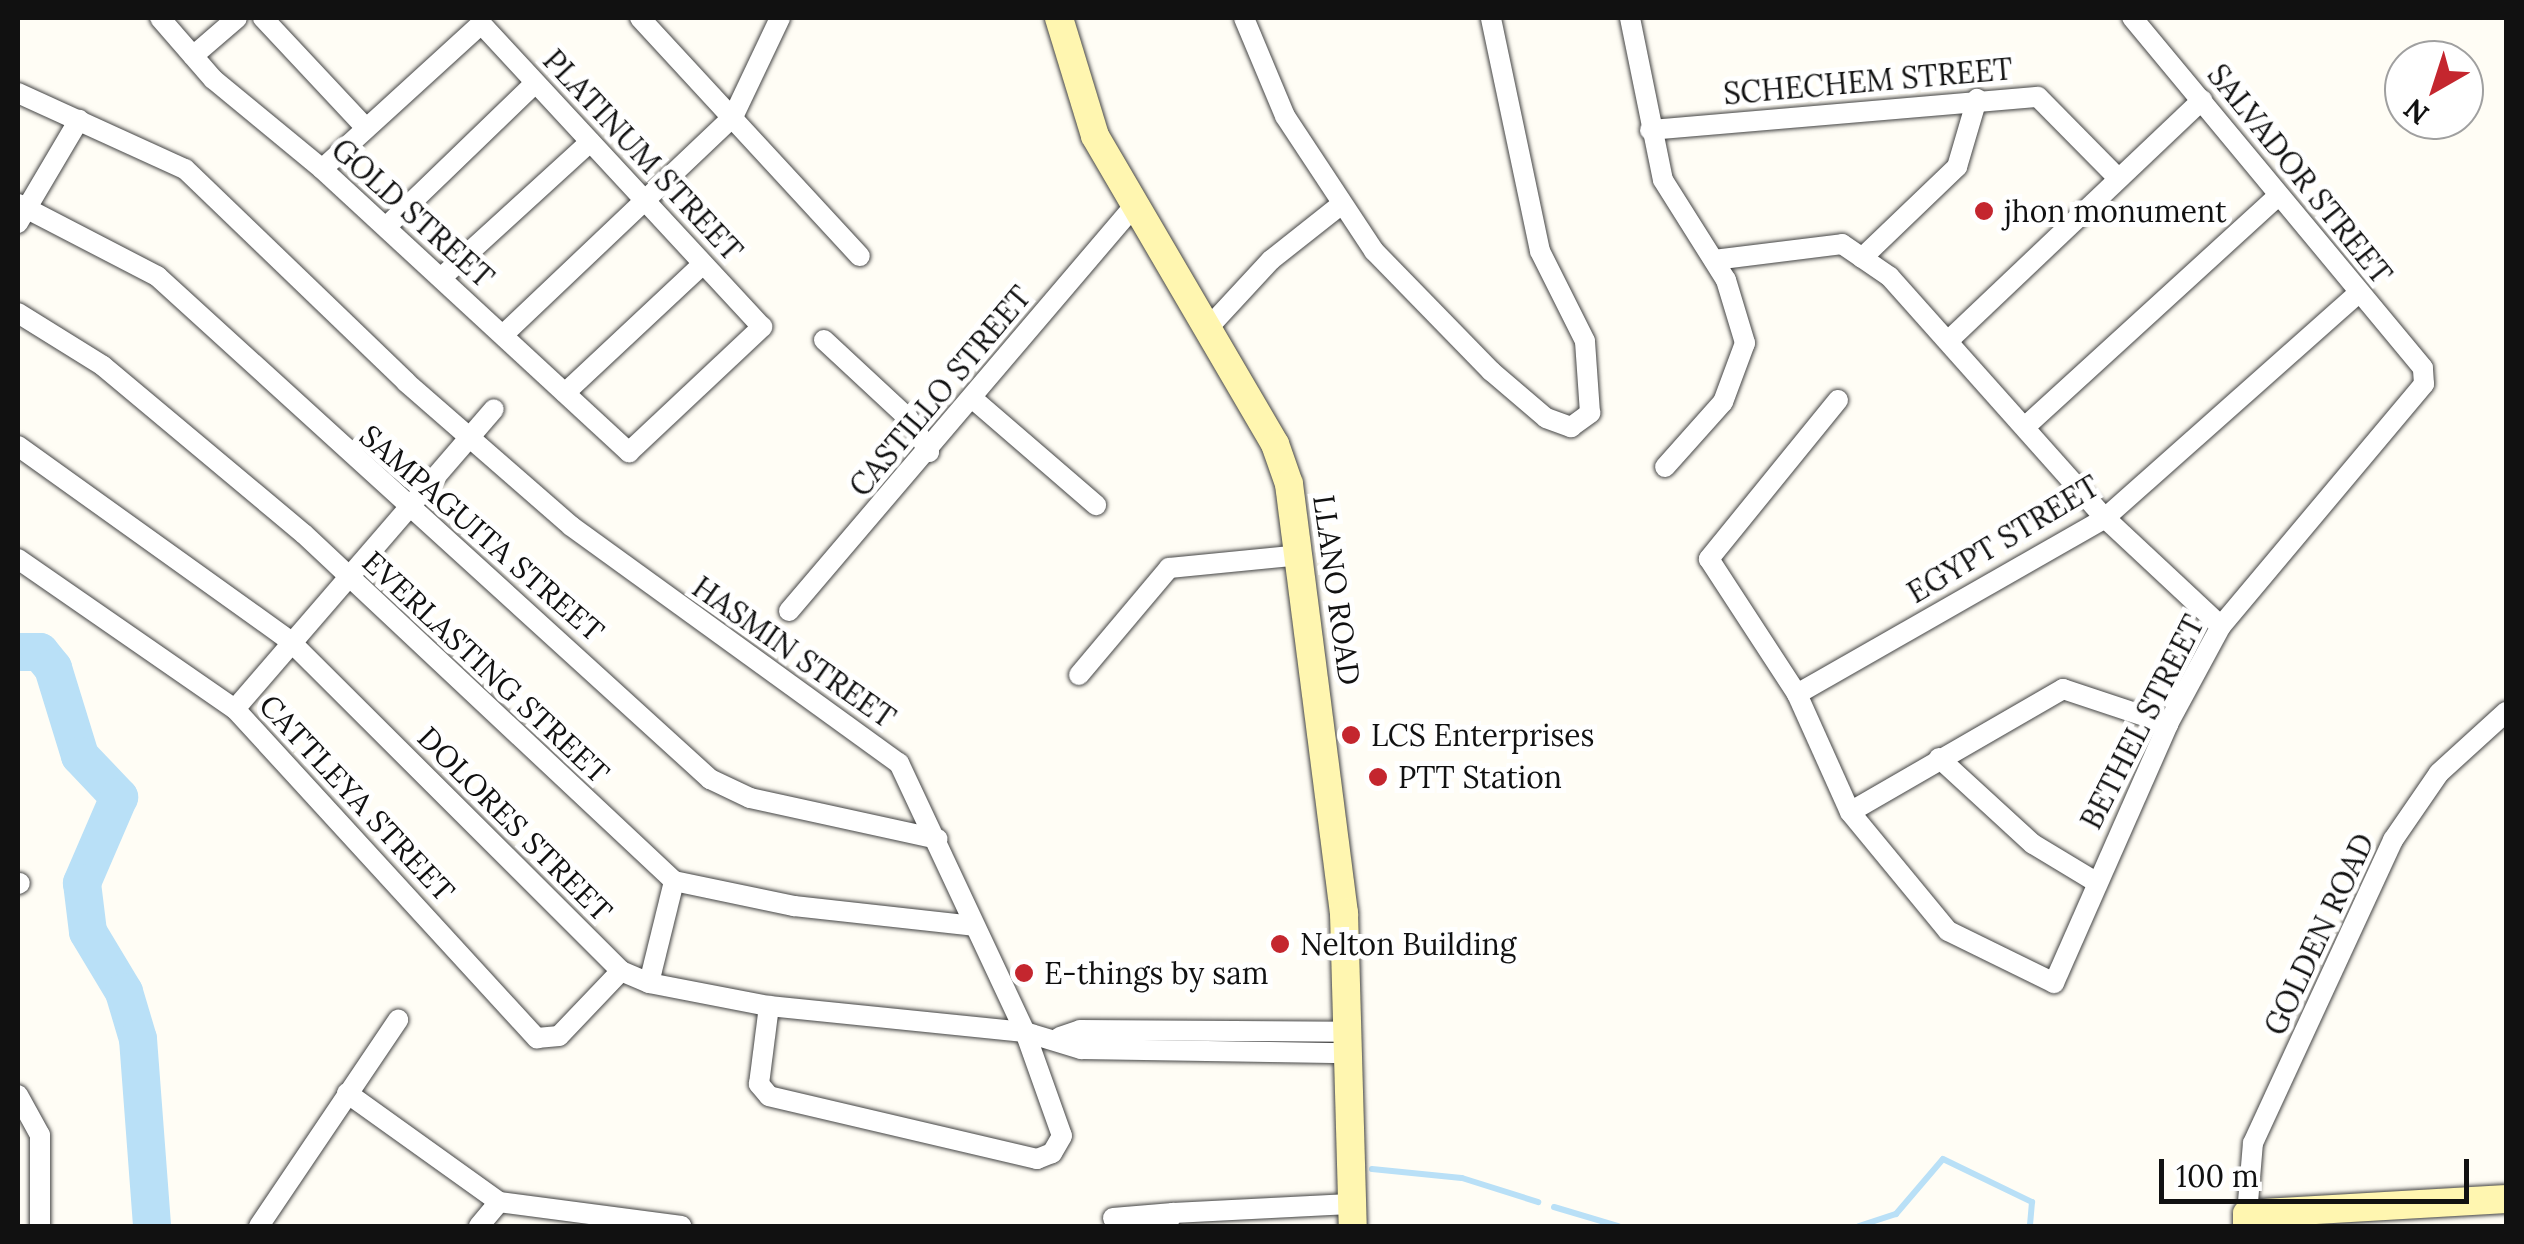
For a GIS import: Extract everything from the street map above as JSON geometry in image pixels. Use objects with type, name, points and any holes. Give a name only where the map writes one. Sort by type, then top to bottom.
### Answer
[{"type":"main road","name":"LLANO ROAD","points":[[1059,18],[1095,136],[1275,444],[1301,555],[1344,912],[1352,1215]]},
{"type":"main road","points":[[2247,1220],[2506,1199]]},
{"type":"street","name":"GOLD STREET","points":[[160,18],[193,56],[386,227],[629,452]]},
{"type":"street","points":[[193,56],[236,18]]},
{"type":"street","points":[[263,18],[366,128],[322,169]]},
{"type":"street","points":[[640,18],[860,256]]},
{"type":"street","points":[[503,335],[733,117],[780,18]]},
{"type":"street","points":[[1244,18],[1284,116],[1342,204],[1435,320],[1546,418],[1571,428],[1581,423],[1592,400],[1586,341],[1540,251],[1491,18]]},
{"type":"street","points":[[1630,18],[1663,180],[1714,260],[1740,310],[1745,344],[1722,402],[1665,467]]},
{"type":"street","name":"SALVADOR STREET","points":[[2132,18],[2357,294],[2423,368]]},
{"type":"street","name":"PLATINUM STREET","points":[[366,128],[481,24],[762,327],[629,452]]},
{"type":"street","points":[[386,227],[535,83]]},
{"type":"street","name":"HASMIN STREET","points":[[18,93],[184,170],[469,436],[641,581],[899,763],[938,838],[974,926],[1025,1032],[1062,1136],[1052,1154],[1037,1159],[769,1096],[759,1084],[769,1006]]},
{"type":"street","name":"SCHECHEM STREET","points":[[1650,130],[1977,99],[2038,97],[2118,178]]},
{"type":"street","points":[[1862,258],[1957,167],[1977,99]]},
{"type":"street","points":[[1949,340],[2202,100]]},
{"type":"street","points":[[21,212],[79,120]]},
{"type":"street","points":[[441,278],[590,142]]},
{"type":"street","points":[[2026,426],[2278,196]]},
{"type":"street","points":[[1208,328],[1270,260],[1342,204]]},
{"type":"street","name":"CASTILLO STREET","points":[[790,611],[930,452],[1134,206]]},
{"type":"street","name":"SAMPAGUITA STREET","points":[[21,212],[158,276],[406,507],[710,778],[750,798],[938,838]]},
{"type":"street","points":[[1714,260],[1842,244],[1890,277],[2105,518],[2221,626]]},
{"type":"street","points":[[565,393],[702,264]]},
{"type":"street","name":"EGYPT STREET","points":[[1797,694],[2105,518],[2357,294]]},
{"type":"street","name":"EVERLASTING STREET","points":[[18,312],[103,366],[346,576],[674,881]]},
{"type":"street","points":[[824,340],[908,418],[930,452]]},
{"type":"street","name":"BETHEL STREET","points":[[1850,812],[1948,931],[2054,983],[2168,724],[2221,626],[2424,384],[2423,368]]},
{"type":"street","points":[[972,398],[1096,505]]},
{"type":"street","points":[[1838,400],[1708,559],[1797,694],[1850,812],[2063,689],[2168,724]]},
{"type":"street","points":[[235,709],[494,409]]},
{"type":"street","name":"DOLORES STREET","points":[[18,446],[290,641],[621,971],[649,983],[769,1006],[1060,1038],[1080,1030],[1348,1043]]},
{"type":"street","points":[[1079,675],[1169,568],[1301,555]]},
{"type":"street","name":"CATTLEYA STREET","points":[[18,559],[235,709],[536,1038],[559,1036],[621,971]]},
{"type":"street","name":"GOLDEN ROAD","points":[[2247,1220],[2253,1143],[2393,840],[2439,773],[2506,712]]},
{"type":"street","points":[[1939,758],[2034,844],[2096,882]]},
{"type":"street","points":[[649,983],[674,881],[794,906],[974,926]]},
{"type":"street","points":[[259,1226],[398,1020]]},
{"type":"street","points":[[347,1093],[499,1202],[682,1226]]},
{"type":"street","points":[[18,1095],[40,1135],[40,1226]]},
{"type":"street","points":[[479,1226],[499,1202]]},
{"type":"street","points":[[1112,1218],[1352,1215]]},
{"type":"waterway","points":[[18,652],[40,652],[53,668],[80,756],[119,797],[82,883],[88,932],[124,992],[138,1039],[152,1226]]},
{"type":"waterway","points":[[1859,1226],[1896,1214],[1943,1159],[2032,1202],[2030,1226]]},
{"type":"waterway","points":[[1372,1169],[1462,1178],[1538,1202]]},
{"type":"waterway","points":[[1554,1207],[1618,1226]]},
{"type":"place","name":"jhon monument","points":[[1984,211]]},
{"type":"place","name":"LCS Enterprises","points":[[1351,735]]},
{"type":"place","name":"PTT Station","points":[[1378,777]]},
{"type":"place","name":"Nelton Building","points":[[1280,944]]},
{"type":"place","name":"E-things by sam","points":[[1024,973]]}]
